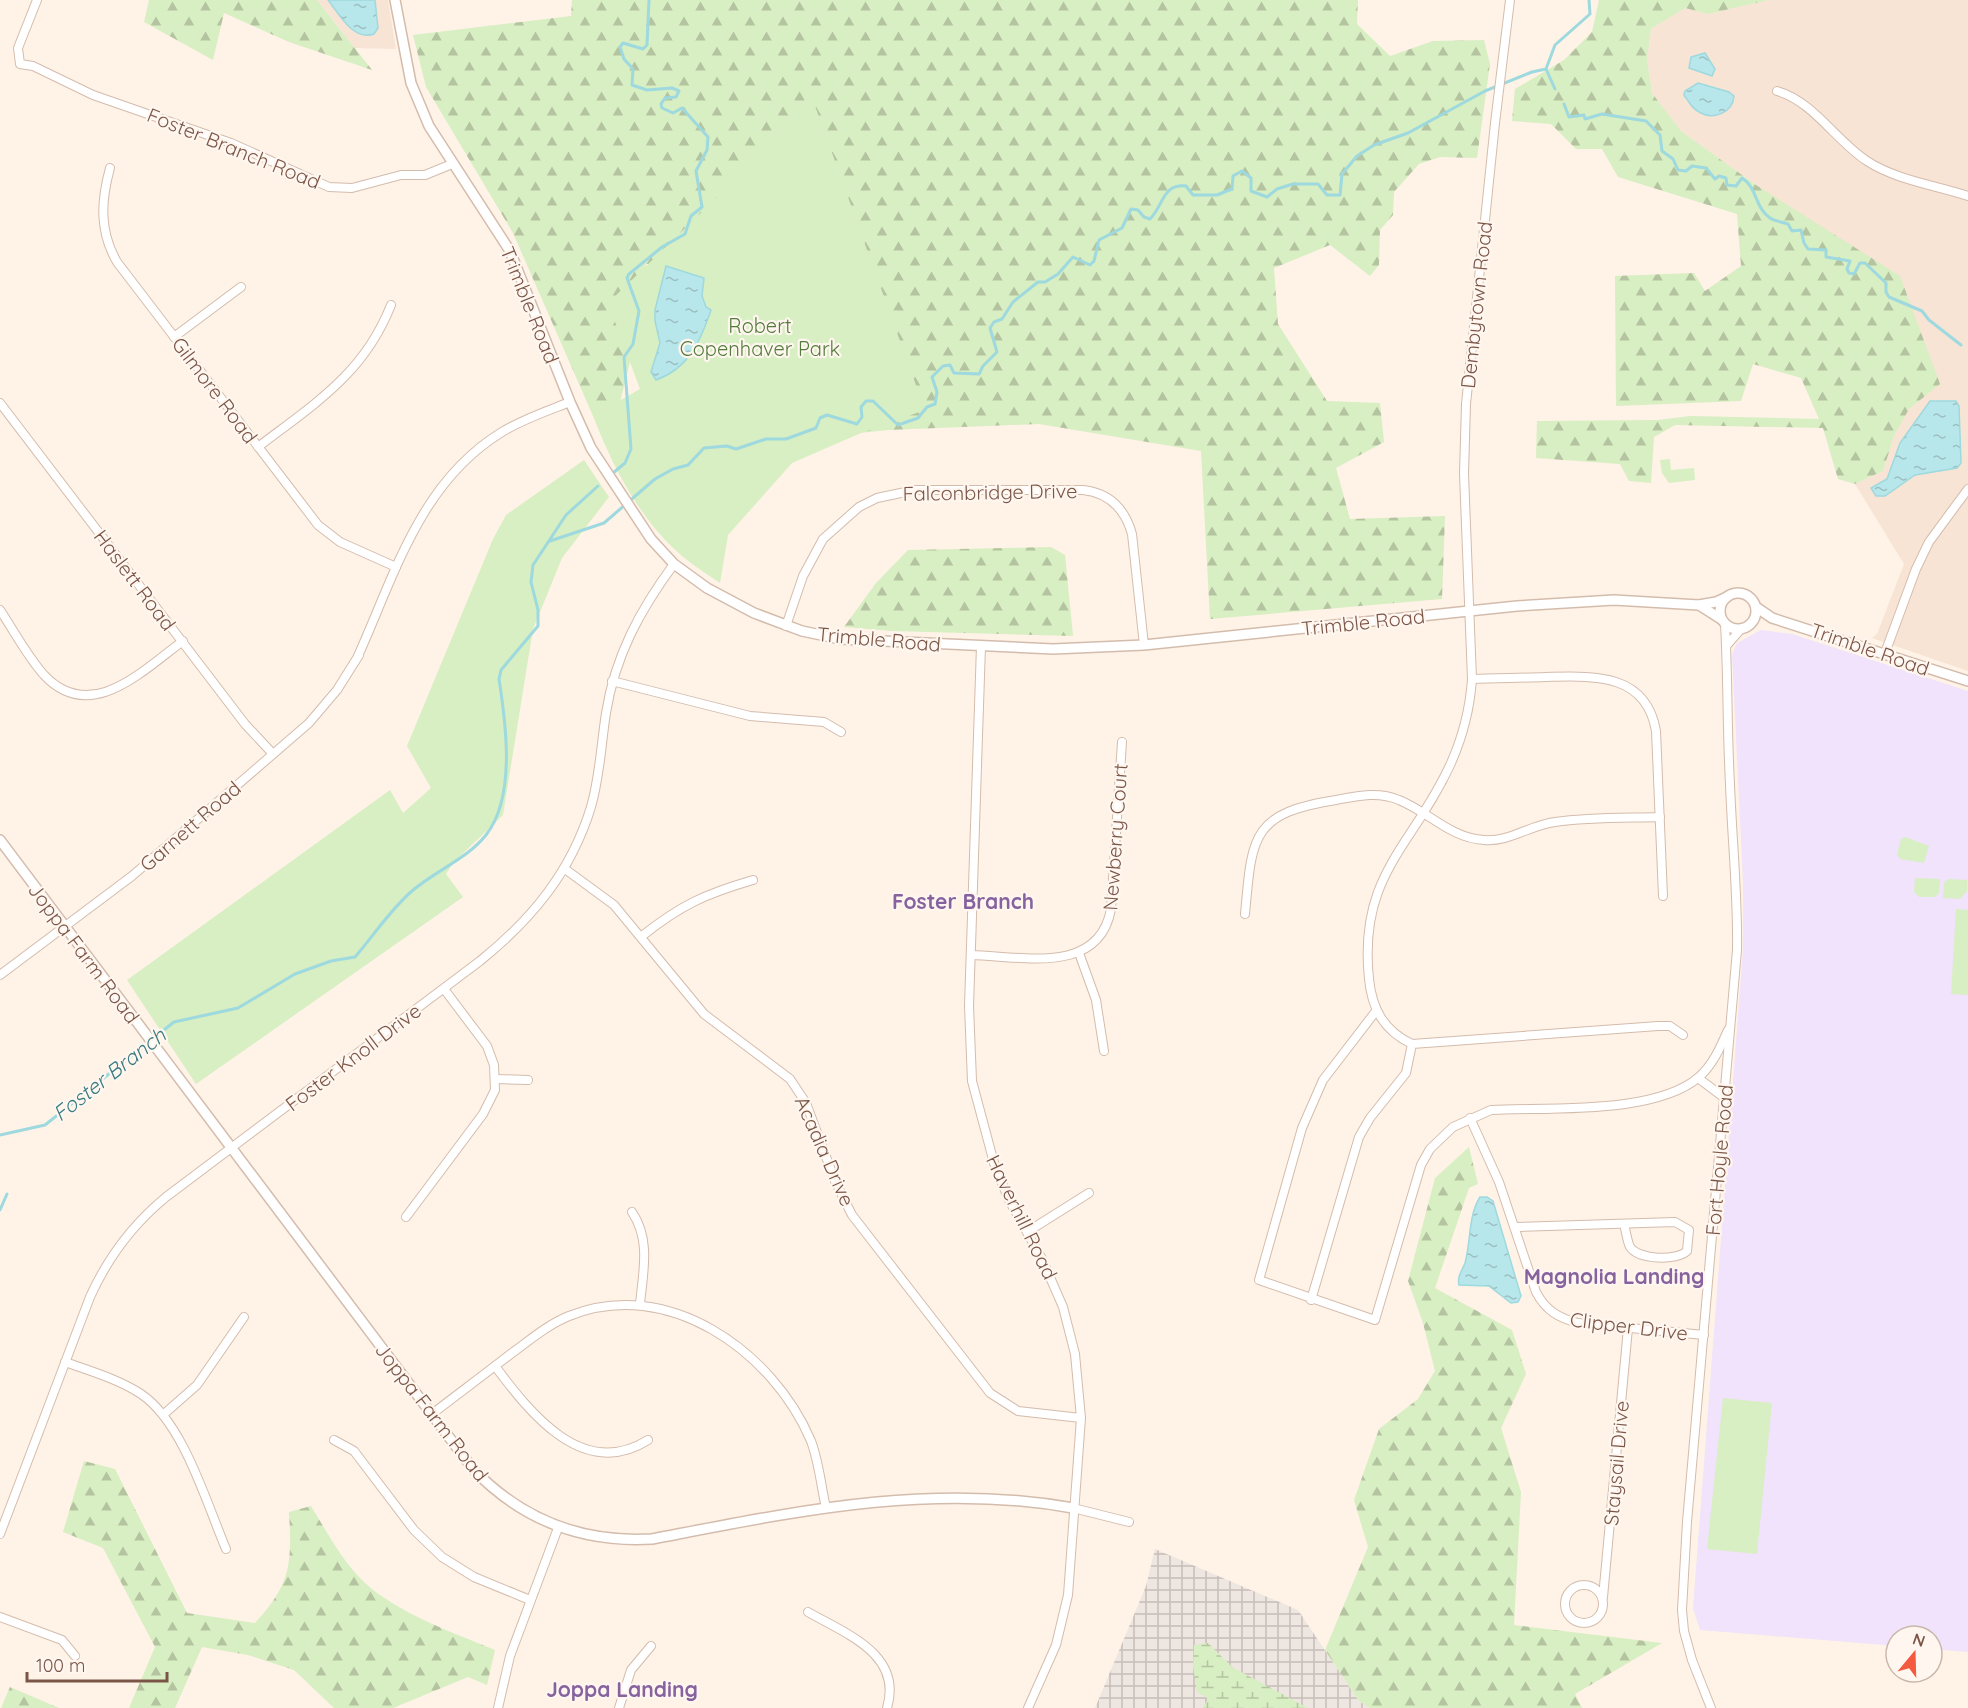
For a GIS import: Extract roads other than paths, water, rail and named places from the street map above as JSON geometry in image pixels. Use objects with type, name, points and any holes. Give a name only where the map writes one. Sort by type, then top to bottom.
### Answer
[{"type":"street","name":"Foster Branch Road","points":[[37,0],[18,48],[20,64],[33,66],[93,95],[231,143],[329,187],[352,188],[401,175],[425,175],[452,164]]},
{"type":"street","name":"Trimble Road","points":[[395,0],[411,83],[429,126],[510,251],[570,402],[598,461],[651,539],[674,564],[730,602],[786,626],[823,636],[863,642],[1053,649],[1144,645],[1579,601],[1647,601],[1700,605],[1727,597]]},
{"type":"street","name":"Dembytown Road","points":[[1376,1011],[1370,994],[1367,962],[1370,914],[1389,866],[1422,814],[1456,752],[1467,714],[1472,679],[1464,474],[1466,404],[1510,0]]},
{"type":"street","points":[[1777,90],[1793,95],[1848,148],[1869,163],[1886,171],[1968,196]]},
{"type":"street","name":"Gilmore Road","points":[[110,168],[102,212],[111,252],[258,447],[328,534],[352,549],[396,567]]},
{"type":"street","points":[[174,337],[241,287]]},
{"type":"street","points":[[258,447],[348,375],[370,348],[391,305]]},
{"type":"street","name":"Garnett Road","points":[[0,975],[132,876],[318,714],[358,656],[396,567],[426,506],[468,457],[510,427],[570,402]]},
{"type":"street","name":"Haslett Road","points":[[0,403],[245,724],[273,754]]},
{"type":"street","points":[[1885,654],[1916,569],[1929,542],[1968,489]]},
{"type":"street","name":"Falconbridge Drive","points":[[786,626],[803,576],[824,538],[859,507],[877,498],[915,490],[1083,490],[1108,497],[1128,519],[1132,534],[1144,645]]},
{"type":"street","name":"Foster Knoll Drive","points":[[0,1534],[96,1282],[127,1235],[152,1209],[444,989],[519,928],[540,905],[565,869],[585,825],[595,794],[612,681],[636,619],[674,564]]},
{"type":"street","points":[[1741,629],[1723,621],[1720,607],[1727,597],[1744,594],[1756,607],[1751,624]]},
{"type":"street","name":"Trimble Road","points":[[1700,605],[1723,621]]},
{"type":"street","name":"Trimble Road","points":[[1756,607],[1772,618],[1968,681]]},
{"type":"street","points":[[0,610],[43,674],[63,690],[79,695],[92,696],[122,686],[183,641]]},
{"type":"street","points":[[1728,644],[1741,629],[1772,618]]},
{"type":"street","name":"Fort Hoyle Road","points":[[1711,1708],[1688,1648],[1682,1610],[1737,950],[1737,879],[1725,690],[1728,644],[1723,621]]},
{"type":"street","name":"Haverhill Road","points":[[981,646],[970,955],[969,1051],[978,1111],[994,1163],[1052,1279],[1068,1326],[1075,1354],[1081,1418],[1071,1562],[1063,1620],[1047,1668],[1028,1708]]},
{"type":"street","points":[[1472,679],[1594,676],[1616,681],[1632,690],[1643,700],[1655,722],[1663,896]]},
{"type":"street","points":[[612,681],[750,716],[824,722],[841,732]]},
{"type":"street","name":"Newberry Court","points":[[1079,953],[1102,934],[1109,918],[1122,742]]},
{"type":"street","points":[[1245,914],[1253,847],[1264,828],[1291,808],[1371,794],[1400,800],[1456,834],[1487,840],[1510,837],[1554,822],[1660,817]]},
{"type":"street","name":"Joppa Farm Road","points":[[0,840],[432,1414],[485,1481],[519,1508],[558,1528],[600,1538],[652,1539],[826,1508],[936,1496],[1011,1500],[1073,1508],[1129,1522]]},
{"type":"street","name":"Acadia Drive","points":[[565,869],[614,904],[704,1014],[771,1062],[796,1086],[807,1103],[835,1181],[852,1215],[990,1393],[1018,1411],[1081,1418]]},
{"type":"street","points":[[642,936],[678,909],[702,896],[753,880]]},
{"type":"street","points":[[970,955],[1049,958],[1079,953],[1096,1000],[1104,1051]]},
{"type":"street","points":[[406,1217],[487,1108],[495,1090],[496,1079],[487,1046],[444,989]]},
{"type":"street","points":[[1683,1035],[1670,1026],[1658,1026],[1412,1044],[1391,1032],[1376,1011],[1323,1080],[1302,1128],[1259,1280],[1311,1300],[1375,1320],[1421,1165],[1441,1137],[1470,1118],[1491,1110],[1636,1103],[1661,1097],[1698,1078],[1717,1054],[1731,1023]]},
{"type":"street","points":[[1311,1300],[1359,1137],[1370,1118],[1406,1073],[1412,1044]]},
{"type":"street","points":[[1698,1078],[1726,1099]]},
{"type":"street","points":[[496,1079],[528,1080]]},
{"type":"street","name":"Clipper Drive","points":[[1470,1118],[1499,1182],[1536,1292],[1545,1307],[1570,1321],[1704,1335]]},
{"type":"street","points":[[1027,1232],[1089,1193]]},
{"type":"street","points":[[632,1212],[641,1226],[645,1249],[640,1304]]},
{"type":"street","points":[[1516,1227],[1675,1222],[1684,1225],[1690,1236],[1687,1251],[1675,1258],[1637,1253],[1631,1249],[1624,1224]]},
{"type":"street","points":[[432,1414],[545,1329],[570,1315],[606,1305],[640,1304],[681,1315],[711,1329],[740,1348],[769,1376],[788,1400],[811,1442],[826,1508]]},
{"type":"street","points":[[164,1414],[196,1385],[244,1317]]},
{"type":"street","name":"Staysail Drive","points":[[1603,1597],[1589,1585],[1576,1586],[1567,1595],[1565,1608],[1572,1619],[1590,1622],[1600,1615],[1603,1597],[1628,1328]]},
{"type":"street","points":[[64,1362],[129,1387],[164,1414],[176,1433],[226,1549]]},
{"type":"street","points":[[495,1366],[532,1414],[552,1431],[572,1442],[590,1449],[619,1453],[634,1449],[648,1440]]},
{"type":"street","points":[[334,1440],[354,1451],[414,1530],[442,1557],[474,1577],[530,1600]]},
{"type":"street","points":[[498,1708],[505,1672],[558,1528]]},
{"type":"street","points":[[808,1612],[868,1647],[879,1657],[890,1681],[887,1708]]},
{"type":"street","points":[[0,1617],[62,1640],[75,1656]]},
{"type":"street","points":[[619,1708],[631,1670],[651,1646]]},
{"type":"water","points":[[328,0],[375,0],[378,28],[374,34],[360,34],[342,19]]},
{"type":"water","points":[[1705,53],[1715,69],[1712,76],[1689,68],[1691,57]]},
{"type":"water","points":[[1698,83],[1729,92],[1734,96],[1733,102],[1727,110],[1717,115],[1698,112],[1684,95],[1685,91]]},
{"type":"water","points":[[666,266],[704,278],[702,296],[706,307],[711,310],[697,343],[685,361],[667,375],[656,380],[651,372],[660,343],[655,310]]},
{"type":"water","points":[[1930,401],[1956,401],[1959,406],[1961,463],[1957,468],[1915,475],[1885,496],[1876,496],[1871,488],[1887,479],[1900,443]]},
{"type":"water","points":[[1480,1197],[1487,1197],[1493,1201],[1521,1296],[1518,1302],[1511,1303],[1489,1286],[1459,1285],[1459,1276],[1467,1255],[1473,1212]]},
{"type":"waterway","name":"Foster Branch","points":[[613,473],[625,463],[631,449],[624,357],[633,344],[639,311],[627,278],[662,247],[685,234],[691,216],[702,207],[696,171],[707,150],[708,137],[682,108],[673,113],[662,108],[661,104],[665,98],[676,97],[679,91],[672,88],[647,90],[632,85],[633,69],[624,59],[620,47],[623,43],[643,49],[647,45],[649,0]]},
{"type":"waterway","points":[[550,541],[604,523],[655,479],[673,469],[688,465],[704,448],[727,446],[736,449],[766,439],[786,439],[816,428],[820,418],[827,415],[857,424],[862,417],[861,407],[866,401],[873,401],[898,425],[918,418],[927,407],[935,404],[937,392],[932,377],[943,366],[950,365],[954,373],[979,374],[983,366],[997,352],[990,328],[994,322],[1002,319],[1013,302],[1038,282],[1045,282],[1058,274],[1073,257],[1090,265],[1094,261],[1099,240],[1122,228],[1131,209],[1138,210],[1144,217],[1150,219],[1164,196],[1172,188],[1186,186],[1193,195],[1217,195],[1232,189],[1233,176],[1242,171],[1251,178],[1251,191],[1267,197],[1277,189],[1293,184],[1318,184],[1327,195],[1340,195],[1342,174],[1357,156],[1374,145],[1408,133],[1485,91],[1532,72],[1546,69],[1555,45],[1590,14],[1589,0]]},
{"type":"waterway","points":[[1546,69],[1555,89]]},
{"type":"waterway","points":[[1564,104],[1569,117],[1584,115],[1585,119],[1602,114],[1646,121],[1660,135],[1662,151],[1673,159],[1678,170],[1686,171],[1692,166],[1706,168],[1715,179],[1719,176],[1726,178],[1727,185],[1736,186],[1742,178],[1751,187],[1765,214],[1774,220],[1788,224],[1792,231],[1801,230],[1808,249],[1826,250],[1826,257],[1850,261],[1847,269],[1849,273],[1854,274],[1860,263],[1865,263],[1886,283],[1886,292],[1889,297],[1922,311],[1929,320],[1961,345]]},
{"type":"waterway","name":"Foster Branch","points":[[0,1135],[45,1125],[174,1022],[238,1008],[295,974],[331,961],[355,957],[404,898],[470,851],[486,835],[502,801],[505,781],[506,738],[499,679],[501,670],[538,626],[538,610],[531,582],[533,565],[566,515],[598,486]]},
{"type":"waterway","points":[[0,1210],[7,1194]]},
{"type":"district","name":"Foster Branch","points":[[963,901]]},
{"type":"district","name":"Magnolia Landing","points":[[1614,1276]]},
{"type":"district","name":"Joppa Landing","points":[[622,1689]]},
{"type":"park label","name":"Robert Copenhaver Park","points":[[760,336]]}]
